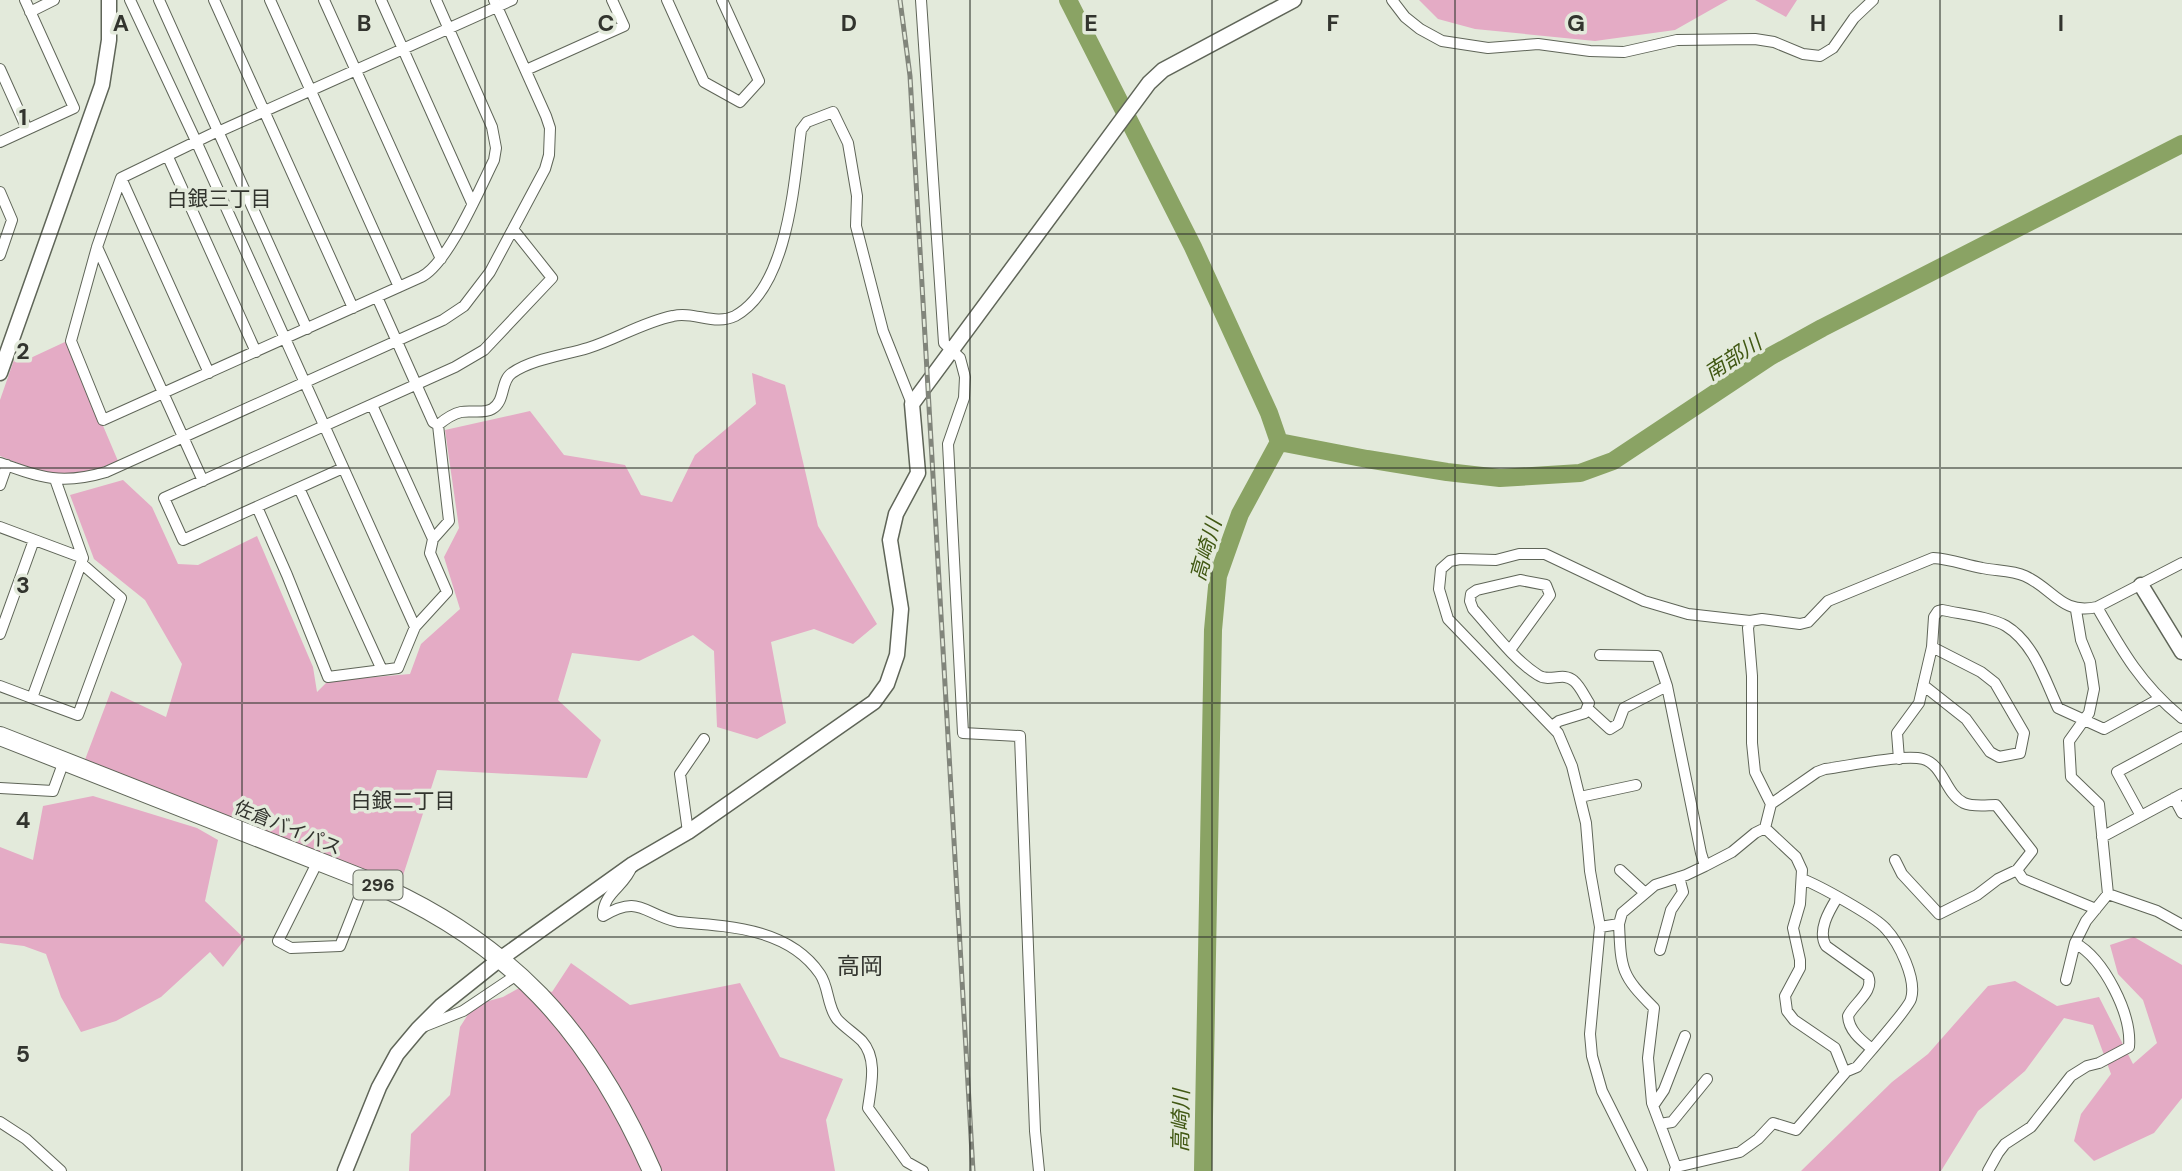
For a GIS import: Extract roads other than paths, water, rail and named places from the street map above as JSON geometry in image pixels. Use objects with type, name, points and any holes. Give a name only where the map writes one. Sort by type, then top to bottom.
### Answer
[{"type":"highway","name":"佐倉バイパス","points":[[0,736],[395,892],[466,932],[518,973],[573,1031],[606,1080],[634,1129],[652,1171]]},
{"type":"street","points":[[0,142],[74,108],[25,0]]},
{"type":"street","points":[[30,12],[54,0]]},
{"type":"street","points":[[0,373],[102,85],[109,40],[109,0]]},
{"type":"street","points":[[130,0],[415,627]]},
{"type":"street","points":[[159,0],[307,328]]},
{"type":"street","points":[[214,0],[353,308]]},
{"type":"street","points":[[270,0],[400,287]]},
{"type":"street","points":[[324,0],[441,259]]},
{"type":"street","points":[[380,0],[472,203]]},
{"type":"street","points":[[436,0],[449,29],[495,135],[494,160],[441,259],[427,274],[400,287],[103,420],[71,341],[97,247],[121,178],[168,157],[171,152],[449,29],[496,3],[512,0]]},
{"type":"street","points":[[526,70],[624,26],[612,0]]},
{"type":"street","points":[[667,0],[704,82],[740,102],[759,81],[722,0]]},
{"type":"street","points":[[921,0],[944,343],[960,358],[965,377],[964,398],[948,444],[963,733],[1020,736],[1035,1131],[1039,1171]]},
{"type":"street","points":[[912,404],[1149,83],[1163,70],[1294,0]]},
{"type":"street","points":[[1392,0],[1405,17],[1442,41],[1488,48],[1538,44],[1590,51],[1624,52],[1676,40],[1755,39],[1774,42],[1803,54],[1820,56],[1833,48],[1854,18],[1873,0]]},
{"type":"street","points":[[0,485],[4,464],[55,479],[80,479],[106,472],[443,320],[464,306],[490,272],[545,169],[550,141],[546,116],[496,3]]},
{"type":"street","points":[[0,69],[27,129]]},
{"type":"street","points":[[345,1171],[379,1087],[397,1054],[441,1006],[500,959],[633,864],[688,832],[874,702],[887,684],[897,655],[901,609],[890,540],[895,514],[918,473],[912,404],[883,331],[856,226],[857,196],[848,143],[833,112],[807,122],[801,130],[789,221],[779,259],[749,307],[733,317],[714,320],[692,314],[674,316],[646,324],[604,343],[548,358],[511,373],[499,403],[492,409],[460,412],[438,425]]},
{"type":"street","points":[[168,157],[256,352]]},
{"type":"street","points":[[121,178],[209,373]]},
{"type":"street","points":[[0,192],[12,220],[0,255]]},
{"type":"street","points":[[343,468],[183,540],[164,498],[416,385],[470,360],[484,350],[552,278],[513,229]]},
{"type":"street","points":[[97,247],[203,481]]},
{"type":"street","points":[[377,297],[433,422],[438,425]]},
{"type":"street","points":[[372,405],[433,539]]},
{"type":"street","points":[[257,507],[328,677],[398,668],[415,627],[447,592],[430,553],[433,539],[449,521],[438,425]]},
{"type":"street","points":[[32,698],[82,560],[55,479]]},
{"type":"street","points":[[299,488],[382,670]]},
{"type":"street","points":[[0,527],[82,560],[121,598],[78,715],[0,686]]},
{"type":"street","points":[[0,634],[34,540]]},
{"type":"street","points":[[1642,1171],[1602,1091],[1592,1056],[1590,1034],[1600,927],[1590,871],[1586,823],[1572,766],[1558,733],[1448,620],[1440,589],[1441,569],[1450,561],[1460,559],[1496,560],[1519,554],[1545,554],[1644,601],[1688,614],[1800,624],[1808,622],[1828,601],[1933,558],[1947,558],[1978,568],[2022,575],[2076,610],[2097,607],[2182,563]]},
{"type":"street","points":[[1510,650],[1550,594],[1546,585],[1520,580],[1471,594],[1470,601],[1473,609],[1510,650],[1539,677],[1549,679],[1562,676],[1573,680],[1589,703],[1585,713],[1552,726]]},
{"type":"street","points":[[2141,584],[2182,652]]},
{"type":"street","points":[[2097,607],[2127,660],[2159,699],[2182,719]]},
{"type":"street","points":[[1899,759],[1896,733],[1919,703],[1932,647],[1934,617],[1942,610],[2004,625],[2031,650],[2058,708],[2104,729],[2159,699]]},
{"type":"street","points":[[2066,979],[2075,943],[2086,921],[2108,894],[2099,804],[2071,777],[2069,741],[2089,713],[2094,689],[2076,610]]},
{"type":"street","points":[[1750,621],[1748,628],[1755,772],[1771,804],[1765,828],[1732,852],[1705,866],[1655,885],[1622,914],[1619,924],[1622,969],[1654,1008],[1648,1058],[1653,1106],[1675,1169],[1740,1153],[1773,1123],[1796,1130],[1844,1078],[1845,1072],[1835,1048],[1794,1020],[1787,1011],[1785,996],[1800,968],[1793,928],[1800,904],[1800,862],[1765,828]]},
{"type":"street","points":[[1923,685],[1966,719],[1990,752],[1998,757],[2020,753],[2024,733],[1995,683],[1981,672],[1932,647]]},
{"type":"street","points":[[1600,655],[1657,656],[1667,686],[1705,866]]},
{"type":"street","points":[[1587,708],[1611,729],[1618,724],[1624,708],[1667,686]]},
{"type":"street","points":[[2141,816],[2117,772],[2182,737]]},
{"type":"street","points":[[688,832],[680,774],[704,739]]},
{"type":"street","points":[[1771,804],[1817,772],[1922,758],[1930,762],[1956,797],[1965,804],[1996,805],[2032,851],[2017,870],[1998,879],[1977,895],[1938,914],[1902,874],[1895,860]]},
{"type":"street","points":[[0,788],[53,791],[64,761]]},
{"type":"street","points":[[1580,797],[1636,785]]},
{"type":"street","points":[[2102,837],[2178,796],[2182,813]]},
{"type":"street","points":[[318,861],[278,941],[291,948],[340,946],[366,880]]},
{"type":"street","points":[[633,864],[628,877],[611,893],[603,907],[603,916],[618,907],[628,905],[644,908],[666,920],[750,930],[789,945],[808,959],[822,977],[830,1006],[837,1018],[863,1042],[871,1056],[872,1077],[868,1108],[907,1162],[923,1171]]},
{"type":"street","points":[[1620,870],[1646,893]]},
{"type":"street","points":[[2017,870],[2023,879],[2096,909]]},
{"type":"street","points":[[1660,950],[1671,910],[1683,892],[1679,877]]},
{"type":"street","points":[[1801,879],[1816,884],[1885,927],[1900,951],[1911,977],[1911,1000],[1857,1067],[1845,1072]]},
{"type":"street","points":[[2108,894],[2157,911],[2182,925]]},
{"type":"street","points":[[1837,898],[1827,913],[1823,941],[1826,946],[1868,976],[1871,982],[1848,1016],[1848,1022],[1858,1037],[1872,1049]]},
{"type":"street","points":[[1600,927],[1619,924]]},
{"type":"street","points":[[1988,1171],[1998,1153],[2031,1126],[2071,1076],[2129,1047],[2130,1032],[2110,984],[2096,960],[2086,949],[2075,943]]},
{"type":"street","points":[[418,1029],[463,1010],[518,973]]},
{"type":"street","points":[[1653,1106],[1664,1090],[1685,1036]]},
{"type":"street","points":[[1660,1124],[1672,1122],[1707,1079]]},
{"type":"street","points":[[0,1122],[26,1139],[61,1171]]},
{"type":"waterway","name":"高崎川","points":[[1068,0],[1193,247],[1269,413],[1279,442],[1240,514],[1218,576],[1213,630],[1203,1171]]},
{"type":"waterway","name":"南部川","points":[[1279,442],[1367,459],[1500,478],[1580,473],[1613,461],[1771,356],[1822,328],[2182,144]]},
{"type":"railway","points":[[900,0],[910,76],[973,1171]]},
{"type":"district","name":"白銀三丁目","points":[[219,199]]},
{"type":"district","name":"白銀二丁目","points":[[403,801]]},
{"type":"district","name":"高岡","points":[[860,966]]}]
